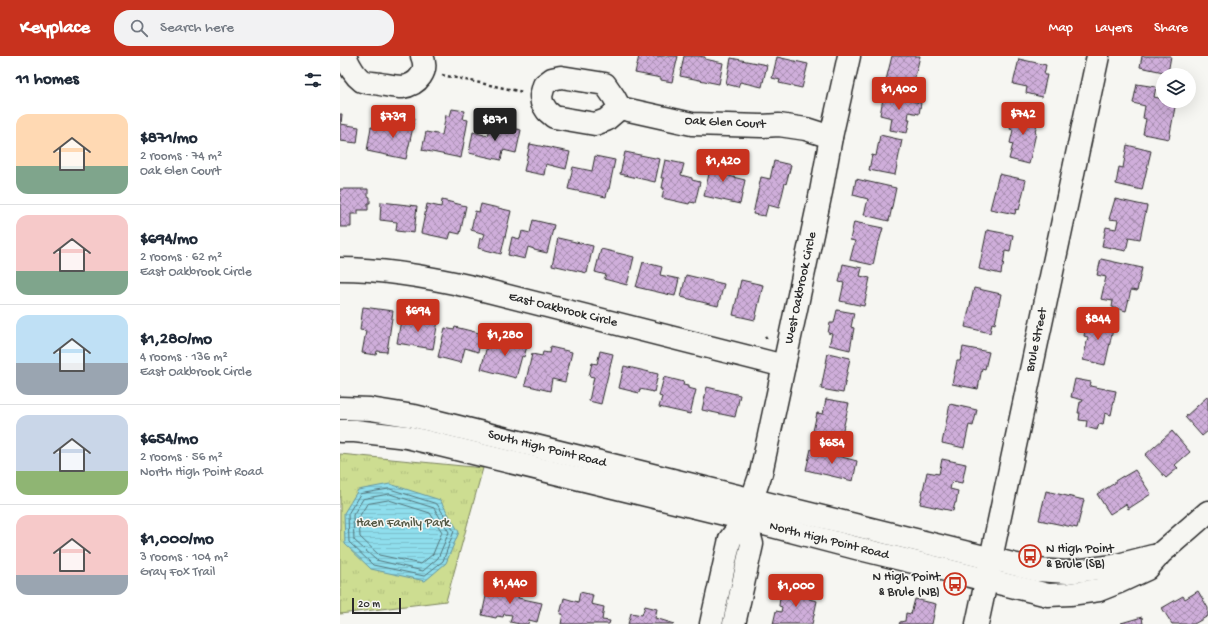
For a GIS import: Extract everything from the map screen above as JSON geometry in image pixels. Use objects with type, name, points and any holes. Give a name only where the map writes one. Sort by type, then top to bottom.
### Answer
[{"type":"street","name":"West Oakbrook Circle","points":[[711,624],[730,539],[745,519],[753,499],[760,473],[849,56]]},
{"type":"street","name":"Brule Street","points":[[977,624],[1098,56]]},
{"type":"street","points":[[345,57],[352,72],[363,82],[402,87],[412,84],[420,78],[422,63]]},
{"type":"street","points":[[561,77],[605,84],[620,108],[606,120],[594,124],[554,117],[547,111],[540,96],[544,85],[552,79],[561,77]]},
{"type":"street","name":"Oak Glen Court","points":[[620,108],[692,124],[779,125],[831,137]]},
{"type":"street","name":"East Oakbrook Circle","points":[[340,269],[379,271],[433,278],[784,366]]},
{"type":"street","name":"South High Point Road","points":[[340,408],[370,409],[414,416],[753,499]]},
{"type":"street","name":"South High Point Road","points":[[340,431],[355,431],[407,437],[745,519]]},
{"type":"street","name":"North High Point Road","points":[[753,499],[1037,570],[1067,572],[1114,566],[1162,553]]},
{"type":"street","name":"North High Point Road","points":[[745,519],[1048,595],[1099,590],[1147,569],[1162,553],[1208,512]]},
{"type":"street","points":[[734,624],[752,544],[745,519]]},
{"type":"path","points":[[422,63],[540,96]]},
{"type":"path","points":[[765,336],[768,341]]},
{"type":"green space","name":"Haen Family Park","points":[[340,454],[483,468],[446,601],[340,614]]},
{"type":"water","points":[[390,484],[440,500],[459,532],[446,563],[425,581],[371,569],[345,544],[344,513],[358,490]]},
{"type":"building","points":[[639,56],[678,56],[672,82],[661,80],[661,78],[635,73]]},
{"type":"building","points":[[684,56],[705,57],[705,59],[723,63],[719,84],[680,76]]},
{"type":"building","points":[[892,56],[920,56],[912,90],[885,84]]},
{"type":"building","points":[[1142,56],[1171,56],[1169,68],[1156,68],[1156,70],[1140,67]]},
{"type":"building","points":[[777,57],[808,64],[802,88],[779,83],[780,80],[772,78]]},
{"type":"building","points":[[731,58],[767,65],[762,87],[740,82],[738,87],[726,84]]},
{"type":"building","points":[[1019,59],[1046,65],[1044,75],[1047,75],[1042,97],[1026,93],[1027,87],[1013,84]]},
{"type":"building","points":[[1137,84],[1156,87],[1154,97],[1156,97],[1156,108],[1175,108],[1169,139],[1143,134],[1146,119],[1143,118],[1145,106],[1133,103]]},
{"type":"building","points":[[884,93],[912,99],[912,101],[921,103],[919,114],[909,112],[908,119],[910,119],[907,133],[890,130],[892,118],[880,115]]},
{"type":"building","points":[[452,109],[465,111],[463,119],[468,120],[461,158],[422,150],[426,132],[442,135],[446,115],[450,116]]},
{"type":"building","points":[[1014,109],[1039,115],[1029,164],[1009,159],[1013,144],[1010,143],[1013,130],[1010,129]]},
{"type":"building","points":[[340,114],[342,114],[341,124],[359,127],[357,143],[340,141]]},
{"type":"building","points":[[398,114],[415,118],[406,159],[367,151],[371,127],[394,132]]},
{"type":"building","points":[[491,123],[521,130],[516,153],[503,150],[501,160],[469,153],[473,132],[488,136]]},
{"type":"building","points":[[880,135],[902,140],[895,175],[869,170],[872,155],[876,156]]},
{"type":"building","points":[[530,144],[570,152],[566,169],[546,164],[544,175],[524,171]]},
{"type":"building","points":[[1127,145],[1151,151],[1142,190],[1116,184],[1119,167],[1123,168]]},
{"type":"building","points":[[625,152],[660,159],[655,182],[620,174]]},
{"type":"building","points":[[595,156],[615,160],[606,197],[568,189],[573,167],[592,171]]},
{"type":"building","points":[[713,156],[729,160],[725,175],[745,180],[740,204],[704,196]]},
{"type":"building","points":[[665,160],[684,164],[681,175],[700,182],[695,203],[690,202],[689,204],[662,198],[664,178],[661,178]]},
{"type":"building","points":[[774,161],[791,165],[779,208],[768,205],[765,216],[753,214],[761,177],[770,179]]},
{"type":"building","points":[[999,174],[1026,180],[1019,210],[1016,209],[1015,214],[990,209]]},
{"type":"building","points":[[856,179],[896,188],[889,221],[864,215],[868,199],[853,195]]},
{"type":"building","points":[[340,189],[368,189],[370,203],[368,203],[368,210],[358,210],[358,214],[351,214],[351,227],[340,227]]},
{"type":"building","points":[[1115,199],[1147,206],[1140,239],[1129,237],[1126,251],[1102,246],[1106,227],[1116,229],[1118,220],[1109,219]]},
{"type":"building","points":[[442,200],[466,206],[460,234],[451,232],[449,239],[421,233],[427,204],[441,207]]},
{"type":"building","points":[[381,202],[417,206],[414,233],[396,231],[397,222],[380,220]]},
{"type":"building","points":[[481,204],[511,211],[501,254],[478,248],[480,238],[483,239],[485,234],[471,230],[475,211],[479,212]]},
{"type":"building","points":[[533,220],[554,225],[547,253],[528,247],[525,259],[508,255],[512,237],[520,239],[522,231],[530,233]]},
{"type":"building","points":[[854,222],[883,228],[873,265],[850,260],[855,241],[850,240]]},
{"type":"building","points":[[987,230],[1013,235],[1010,252],[1005,251],[1001,274],[979,269]]},
{"type":"building","points":[[558,238],[593,246],[587,273],[552,265]]},
{"type":"building","points":[[601,249],[634,257],[627,285],[604,279],[606,275],[595,272]]},
{"type":"building","points":[[1101,259],[1142,268],[1137,291],[1131,290],[1126,311],[1112,307],[1113,301],[1101,299],[1106,277],[1097,275]]},
{"type":"building","points":[[643,262],[662,267],[660,275],[679,279],[675,296],[636,287]]},
{"type":"building","points":[[843,264],[862,268],[860,276],[870,278],[864,306],[840,301],[844,283],[839,282]]},
{"type":"building","points":[[686,275],[724,284],[718,306],[681,297]]},
{"type":"building","points":[[741,280],[763,285],[755,320],[733,315]]},
{"type":"building","points":[[974,288],[1001,294],[995,324],[992,323],[990,333],[965,327]]},
{"type":"building","points":[[363,307],[393,311],[387,352],[377,351],[376,355],[362,353],[366,331],[360,330]]},
{"type":"building","points":[[837,310],[854,313],[851,327],[854,328],[850,350],[829,345],[832,334],[828,333],[830,323],[834,323]]},
{"type":"building","points":[[417,317],[438,321],[433,349],[397,343],[401,320],[416,323]]},
{"type":"building","points":[[1087,319],[1114,325],[1105,365],[1083,360],[1088,337],[1084,336]]},
{"type":"building","points":[[455,327],[483,334],[478,352],[465,348],[461,363],[438,357],[445,328],[454,330]]},
{"type":"building","points":[[512,335],[529,339],[524,357],[522,356],[516,378],[481,369],[488,342],[509,347]]},
{"type":"building","points":[[550,347],[572,352],[565,382],[552,379],[550,391],[525,385],[532,354],[542,356],[543,352],[549,353]]},
{"type":"building","points":[[963,347],[989,352],[985,369],[982,368],[978,389],[952,384],[957,361],[960,361]]},
{"type":"building","points":[[600,351],[613,354],[601,404],[589,401],[594,377],[589,376],[592,363],[597,364]]},
{"type":"building","points":[[828,353],[850,358],[843,393],[821,389]]},
{"type":"building","points":[[624,366],[658,374],[654,392],[640,389],[639,393],[619,388]]},
{"type":"building","points":[[664,377],[684,382],[683,385],[696,390],[690,414],[659,407],[662,397],[659,396]]},
{"type":"building","points":[[1075,379],[1091,382],[1090,386],[1116,391],[1111,415],[1105,413],[1103,425],[1099,424],[1097,430],[1086,427],[1087,421],[1079,420],[1080,413],[1078,413],[1080,402],[1083,400],[1071,397]]},
{"type":"building","points":[[707,387],[740,395],[735,417],[702,410]]},
{"type":"building","points":[[1208,396],[1208,431],[1202,436],[1185,417]]},
{"type":"building","points":[[826,399],[849,403],[841,438],[813,431],[817,413],[823,414]]},
{"type":"building","points":[[950,404],[977,410],[973,426],[969,425],[964,448],[942,443]]},
{"type":"building","points":[[1172,431],[1190,452],[1175,465],[1178,468],[1166,478],[1145,455]]},
{"type":"building","points":[[811,449],[857,461],[853,481],[806,470]]},
{"type":"building","points":[[942,459],[966,464],[962,483],[952,481],[950,489],[958,491],[953,511],[920,504],[927,472],[939,474]]},
{"type":"building","points":[[1135,470],[1151,494],[1128,509],[1126,504],[1110,514],[1097,494],[1115,483],[1115,481]]},
{"type":"building","points":[[1046,491],[1084,500],[1077,528],[1039,520]]},
{"type":"building","points":[[489,582],[520,589],[518,598],[542,603],[537,622],[529,620],[528,624],[520,624],[510,622],[512,615],[504,614],[503,617],[497,616],[496,618],[482,615]]},
{"type":"building","points":[[788,587],[811,591],[809,599],[817,601],[812,624],[773,624],[776,611],[781,612],[782,607],[779,606],[780,597],[786,598]]},
{"type":"building","points":[[1198,591],[1208,608],[1208,616],[1194,624],[1172,624],[1162,608],[1183,596],[1185,599]]},
{"type":"building","points":[[580,592],[593,595],[591,604],[604,607],[602,620],[610,621],[609,624],[561,624],[563,614],[560,614],[564,598],[578,602]]},
{"type":"building","points":[[915,599],[936,604],[932,624],[899,624],[900,622],[905,621],[906,613],[911,614]]},
{"type":"building","points":[[645,606],[657,609],[655,618],[675,624],[628,624],[631,613],[642,615]]},
{"type":"building","points":[[1142,617],[1143,624],[1121,623]]},
{"type":"place","name":"N High Point & Brule (SB)","points":[[1030,556]]},
{"type":"place","name":"N High Point & Brule (NB)","points":[[955,584]]}]
